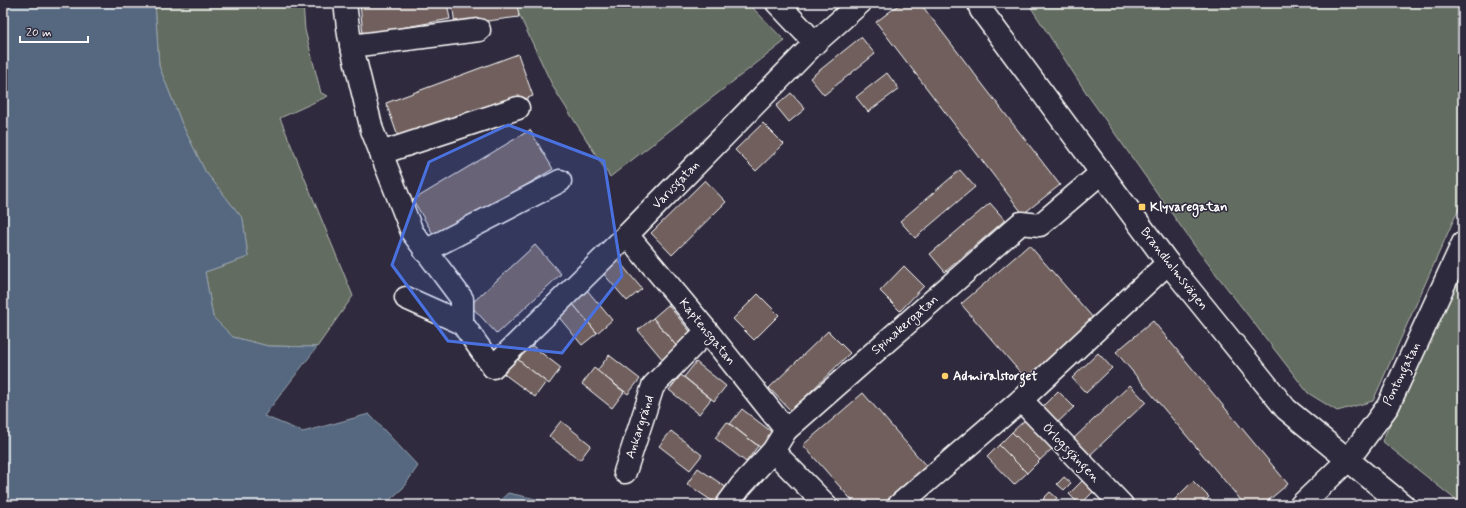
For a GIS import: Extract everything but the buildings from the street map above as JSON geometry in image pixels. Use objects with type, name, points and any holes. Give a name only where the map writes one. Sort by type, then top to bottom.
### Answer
[{"type":"street","points":[[345,3],[351,46],[372,130],[412,232],[462,299],[462,323],[406,298]]},
{"type":"street","points":[[777,3],[815,43]]},
{"type":"street","name":"Varvsgatan","points":[[462,323],[493,367],[627,235],[815,43],[860,3]]},
{"type":"street","name":"Brandholmsvägen","points":[[979,3],[981,10],[1168,263],[1286,409],[1403,505]]},
{"type":"street","points":[[351,46],[479,30]]},
{"type":"street","points":[[382,154],[518,108]]},
{"type":"street","name":"Spinakergatan","points":[[727,505],[741,486],[773,451],[786,430],[1021,222],[1040,225],[1101,173]]},
{"type":"street","points":[[425,251],[560,181]]},
{"type":"street","name":"Kaptensgatan","points":[[627,235],[707,331],[786,430]]},
{"type":"street","name":"Pontongatan","points":[[1301,505],[1348,460],[1388,406],[1463,243]]},
{"type":"street","points":[[899,505],[1021,400],[1168,263]]},
{"type":"street","name":"Ankargränd","points":[[625,472],[653,386],[707,331]]},
{"type":"street","name":"Örlogsgängen","points":[[1021,400],[1122,505]]},
{"type":"street","points":[[773,451],[826,505]]},
{"type":"highlighted area","points":[[508,125],[604,161],[622,276],[562,353],[448,341],[392,265],[429,162]]},
{"type":"green space","points":[[155,3],[303,3],[305,30],[321,93],[328,96],[280,118],[353,296],[317,347],[268,346],[233,337],[213,317],[205,272],[248,257],[243,219],[205,171],[182,124],[159,66]]},
{"type":"green space","points":[[515,3],[748,3],[785,41],[610,177],[553,87]]},
{"type":"green space","points":[[1028,3],[1463,3],[1463,202],[1373,401],[1337,411],[1308,393],[1199,252],[1089,97]]},
{"type":"green space","points":[[1463,269],[1463,505],[1462,505],[1382,441]]},
{"type":"water","points":[[3,3],[155,3],[159,66],[182,124],[205,171],[243,219],[248,257],[205,272],[213,317],[233,337],[268,346],[317,347],[264,416],[303,432],[369,414],[418,466],[403,488],[384,505],[3,505]]},
{"type":"water","points":[[508,493],[565,505],[495,505]]},
{"type":"place","name":"Klyvaregatan","points":[[1142,207]]},
{"type":"place","name":"Admiralstorget","points":[[945,376]]}]
